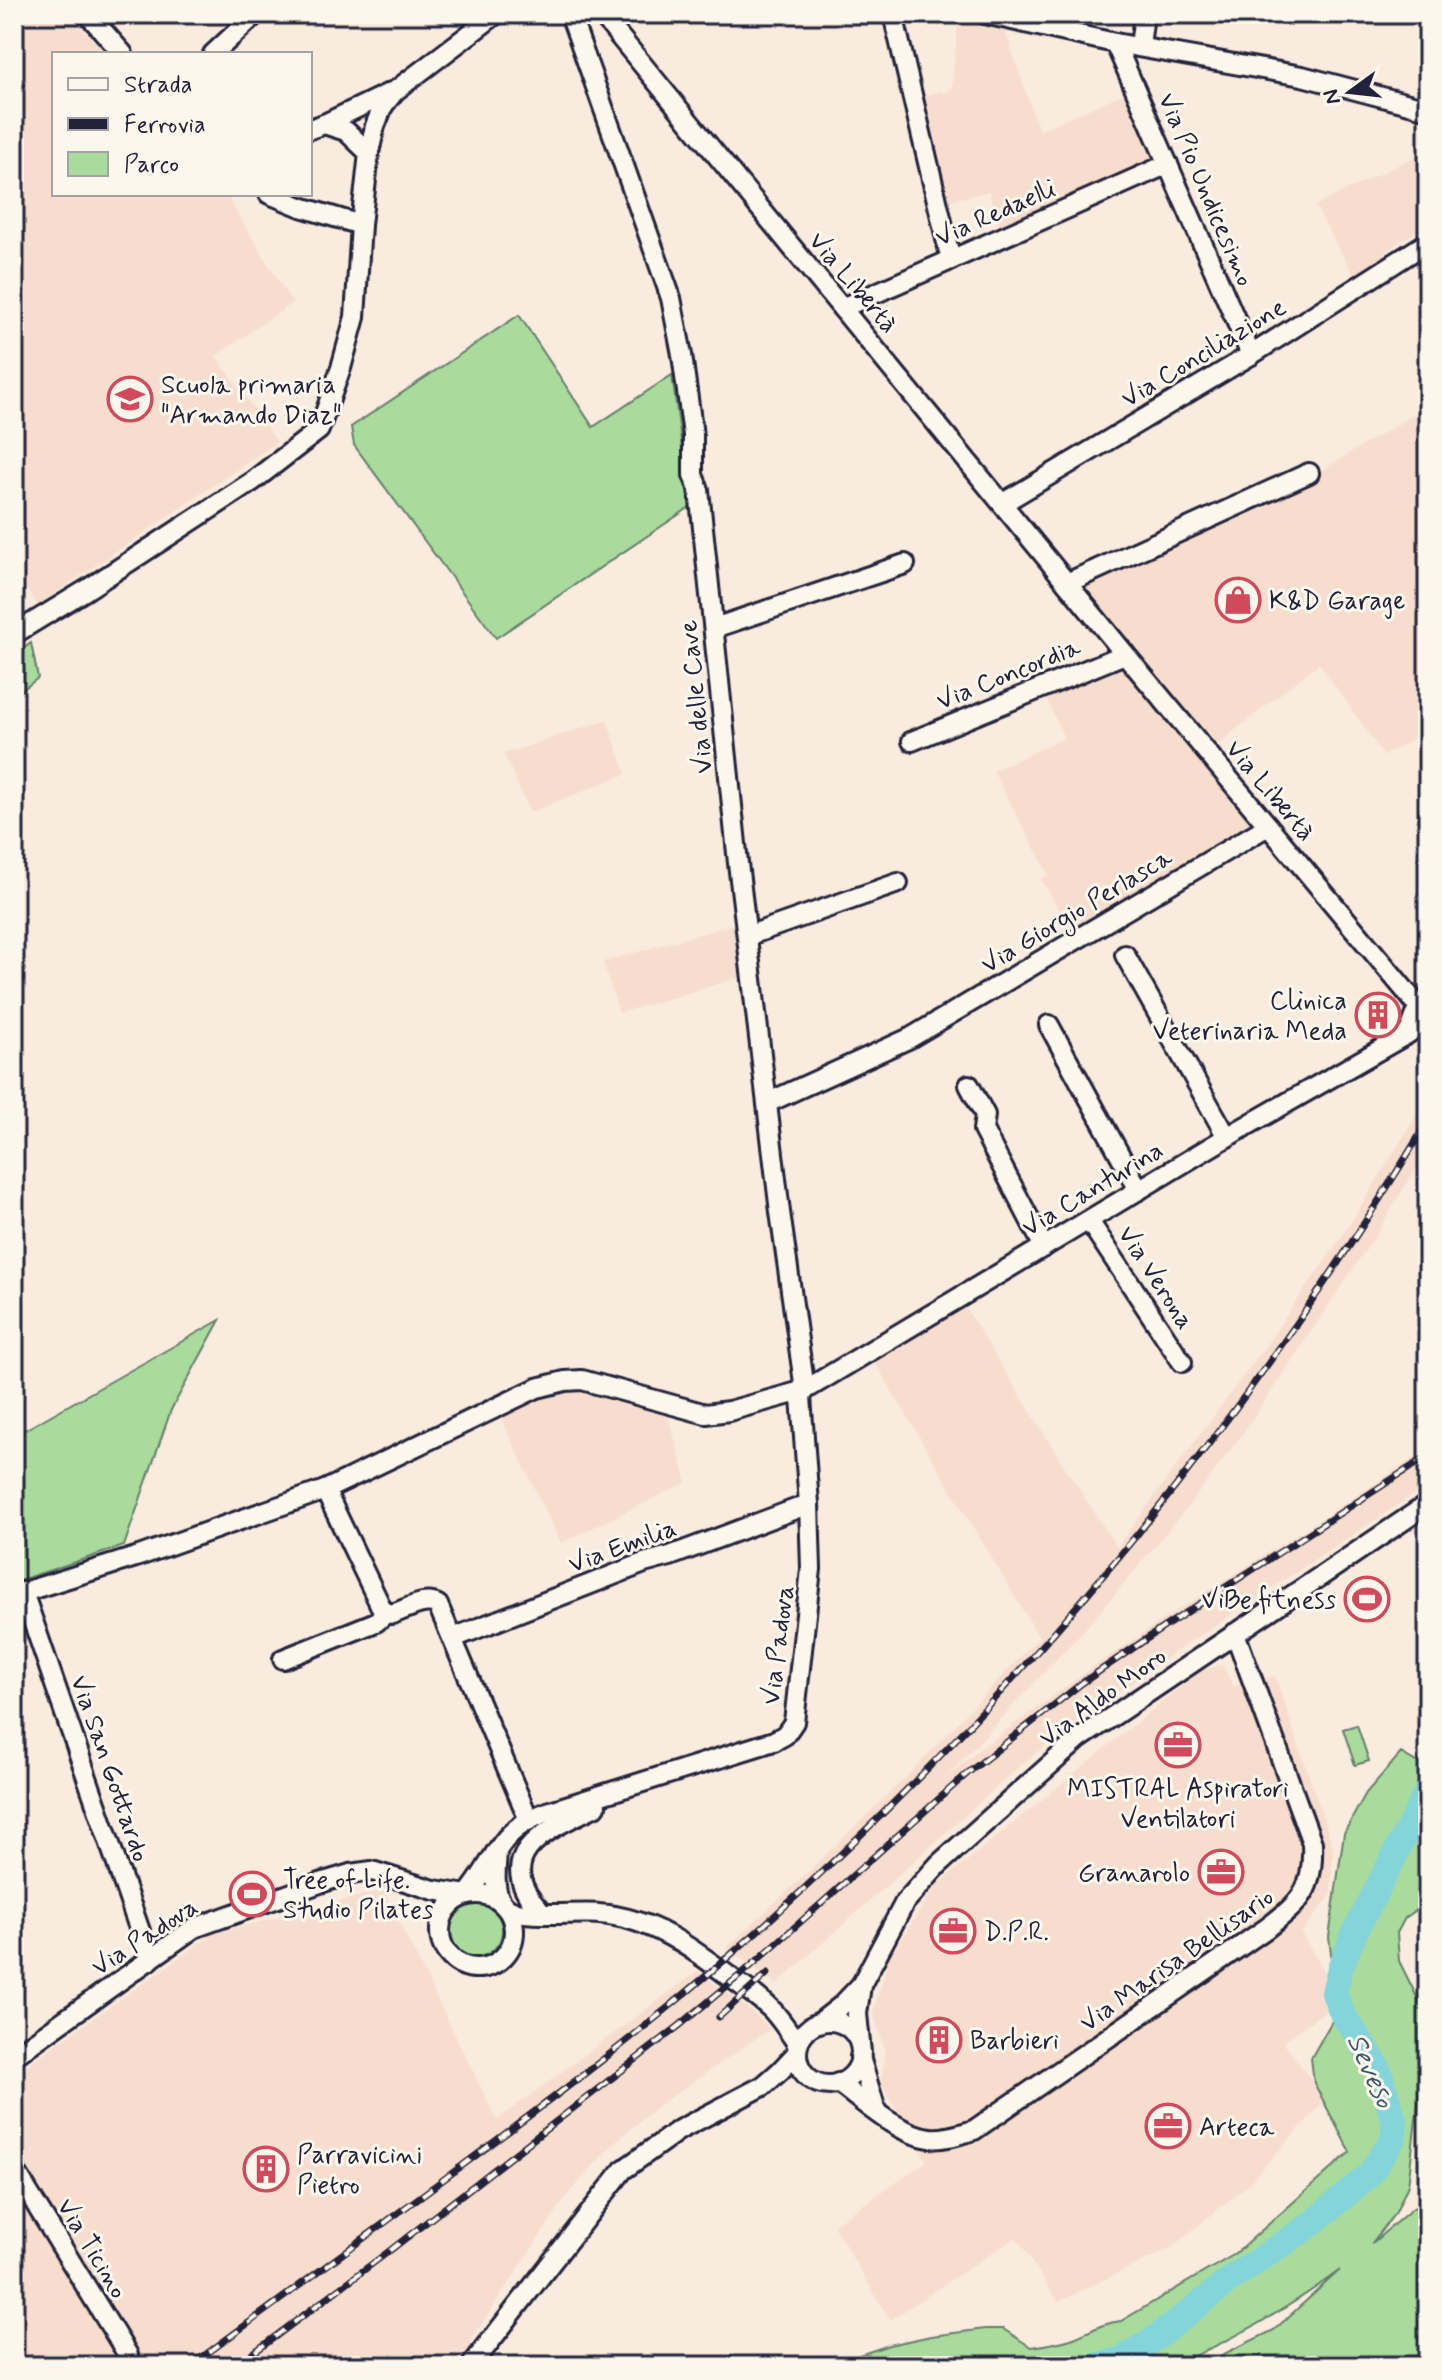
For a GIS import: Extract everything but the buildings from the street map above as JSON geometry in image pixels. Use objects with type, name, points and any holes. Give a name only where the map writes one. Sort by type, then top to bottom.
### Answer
[{"type":"street","points":[[88,14],[121,52]]},
{"type":"street","points":[[215,52],[256,14]]},
{"type":"street","points":[[317,127],[395,91],[490,18],[506,14]]},
{"type":"street","name":"Via delle Cave","points":[[570,14],[671,298],[679,336],[693,435],[693,475],[699,490],[747,936],[805,1390]]},
{"type":"street","name":"Via Libertà","points":[[601,14],[1125,654],[1419,1007],[1409,1033]]},
{"type":"street","points":[[893,14],[951,260]]},
{"type":"street","points":[[985,14],[1024,18],[1115,43],[1302,76],[1428,109]]},
{"type":"street","points":[[1140,46],[1144,14]]},
{"type":"street","name":"Via Pio Undicesimo","points":[[1115,43],[1251,355]]},
{"type":"street","points":[[14,634],[253,481],[319,430],[355,317],[361,225],[375,126],[383,106],[395,91]]},
{"type":"street","points":[[317,127],[346,131],[369,153]]},
{"type":"street","name":"Via Redaelli","points":[[842,308],[1168,164]]},
{"type":"street","points":[[276,196],[361,225]]},
{"type":"street","name":"Via Conciliazione","points":[[1003,503],[1251,355],[1428,242]]},
{"type":"street","points":[[1067,583],[1309,473]]},
{"type":"street","points":[[714,628],[905,564]]},
{"type":"street","name":"Via Concordia","points":[[912,741],[1125,654]]},
{"type":"street","name":"Via Giorgio Perlasca","points":[[767,1103],[910,1038],[1268,826]]},
{"type":"street","points":[[747,936],[898,883]]},
{"type":"street","points":[[1125,955],[1227,1137]]},
{"type":"street","points":[[1049,1025],[1139,1190]]},
{"type":"street","name":"Via Canturina","points":[[19,1594],[139,1556],[325,1490],[537,1388],[582,1380],[706,1414],[729,1411],[805,1390],[1227,1137],[1409,1033]]},
{"type":"street","points":[[969,1085],[985,1115],[983,1130],[1044,1247]]},
{"type":"street","name":"Via Verona","points":[[1089,1221],[1182,1362]]},
{"type":"street","name":"Via Padova","points":[[14,2056],[194,1928],[350,1874],[372,1871],[447,1894],[467,1895],[508,1834],[529,1820],[783,1736],[795,1717],[811,1575],[801,1397],[805,1390]]},
{"type":"street","points":[[325,1490],[378,1604],[386,1613],[395,1614],[432,1602],[442,1611],[529,1820]]},
{"type":"street","name":"Via Emilia","points":[[453,1638],[648,1561],[673,1555],[809,1504]]},
{"type":"street","name":"Via Aldo Moro","points":[[817,2023],[842,2005],[861,1985],[905,1902],[939,1864],[1079,1739],[1428,1504]]},
{"type":"street","name":"Via San Gottardo","points":[[19,1594],[150,1960]]},
{"type":"street","points":[[283,1659],[374,1623],[386,1613]]},
{"type":"street","name":"Via Marisa Bellisario","points":[[838,2083],[876,2110],[891,2125],[930,2138],[974,2130],[1296,1905],[1310,1877],[1312,1843],[1235,1633]]},
{"type":"street","points":[[541,1912],[526,1894],[521,1879],[521,1862],[529,1845],[550,1830],[633,1785]]},
{"type":"street","points":[[407,1881],[434,1912],[441,1939],[453,1959],[464,1965],[487,1966],[507,1953],[514,1930],[496,1885],[498,1849]]},
{"type":"street","points":[[440,1927],[449,1907],[467,1895],[488,1895],[518,1913],[598,1914],[631,1919],[655,1927],[771,2008],[817,2023]]},
{"type":"street","points":[[512,1942],[534,1925],[569,1915]]},
{"type":"street","name":"Via Aldo Moro","points":[[860,2051],[857,2014],[861,1985]]},
{"type":"street","points":[[771,2008],[798,2049],[799,2064],[804,2073],[821,2084],[838,2083],[853,2074],[860,2051]]},
{"type":"street","points":[[471,2366],[612,2181],[679,2130],[763,2086],[798,2049],[807,2029],[829,2021],[840,2023],[856,2036],[876,2110]]},
{"type":"street","points":[[763,2086],[813,2080]]},
{"type":"street","name":"Via Ticino","points":[[14,2169],[128,2355]]},
{"type":"shaded area","name":"Scuola primaria \"Armando Diaz\"","points":[[14,14],[69,14],[104,52],[52,52],[52,196],[232,196],[229,200],[292,303],[216,356],[277,442],[38,605],[14,571]]},
{"type":"shaded area","points":[[972,21],[1004,28],[1039,131],[1125,93],[1156,161],[1019,221],[1015,219],[1003,224],[1000,229],[989,191],[944,202],[919,97],[941,91],[943,94],[952,88],[958,22],[970,24]]},
{"type":"shaded area","points":[[1428,150],[1428,224],[1384,252],[1385,258],[1355,277],[1315,206]]},
{"type":"shaded area","points":[[1428,406],[1428,730],[1384,756],[1319,663],[1209,751],[1070,583],[1314,475]]},
{"type":"shaded area","points":[[1124,658],[1264,826],[1075,936],[1041,879],[1049,875],[993,771],[1064,738],[1043,691]]},
{"type":"shaded area","points":[[607,720],[626,774],[530,812],[504,754]]},
{"type":"shaded area","points":[[748,920],[755,973],[619,1013],[603,962]]},
{"type":"shaded area","points":[[1428,1097],[1428,1148],[1375,1236],[1244,1432],[1193,1500],[1095,1618],[944,1779],[980,1749],[1161,1621],[1428,1449],[1428,1485],[1178,1650],[1073,1724],[1020,1766],[777,1984],[726,1948],[913,1770],[1039,1637],[870,1354],[961,1301],[1117,1547],[1345,1232]]},
{"type":"shaded area","points":[[565,1382],[665,1405],[687,1482],[561,1543],[497,1410]]},
{"type":"shaded area","points":[[1222,1665],[1233,1686],[1275,1676],[1333,1846],[1331,1895],[1301,1933],[1326,1974],[1328,2009],[1283,2042],[1314,2083],[1323,2103],[1244,2188],[1171,2248],[1058,2302],[1016,2237],[890,2320],[833,2225],[927,2161],[881,2084],[885,2050],[873,2013],[889,1958],[936,1886],[1200,1671]]},
{"type":"shaded area","points":[[383,1890],[497,2120],[698,1971],[749,2009],[770,2029],[662,2103],[616,2141],[568,2194],[471,2340],[474,2350],[461,2366],[14,2366],[14,2074],[213,1934]]},
{"type":"green space","points":[[519,315],[593,427],[672,375],[690,507],[496,638],[354,445],[351,427]]},
{"type":"green space","points":[[31,643],[38,678],[14,696],[14,655]]},
{"type":"green space","points":[[220,1320],[171,1410],[124,1546],[14,1582],[14,1436]]},
{"type":"green space","points":[[1357,1725],[1369,1761],[1355,1765],[1343,1729]]},
{"type":"green space","points":[[1401,1753],[1416,1762],[1428,1759],[1428,1902],[1405,1918],[1397,1933],[1399,1961],[1428,2019],[1428,2060],[1420,2087],[1408,2185],[1396,2212],[1371,2244],[1413,2208],[1428,2202],[1428,2366],[1199,2366],[1274,2330],[1340,2270],[1259,2323],[1171,2366],[827,2366],[889,2345],[931,2336],[1003,2329],[1031,2347],[1066,2340],[1121,2321],[1235,2254],[1350,2152],[1314,2083],[1311,2058],[1332,2021],[1333,1970],[1329,1937],[1344,1833],[1366,1793]]},
{"type":"green space","points":[[475,1903],[494,1911],[502,1930],[494,1949],[475,1957],[456,1949],[448,1930],[456,1911]]},
{"type":"waterway","name":"Seveso","points":[[1095,2366],[1121,2360],[1160,2335],[1235,2276],[1309,2226],[1369,2175],[1393,2139],[1395,2124],[1380,2074],[1343,2015],[1334,1993],[1353,1936],[1428,1790]]},
{"type":"railway","points":[[190,2366],[598,2064],[735,1951],[932,1764],[1025,1665],[1114,1563],[1199,1457],[1356,1236],[1428,1121]]},
{"type":"railway","points":[[236,2366],[679,2026],[969,1772],[1082,1683],[1428,1456]]},
{"type":"railway","points":[[719,2017],[768,1973]]},
{"type":"place","name":"Scuola primaria \"Armando Diaz\"","points":[[130,399]]},
{"type":"place","name":"K&D Garage","points":[[1238,600]]},
{"type":"place","name":"Clinica Veterinaria Meda","points":[[1378,1015]]},
{"type":"place","name":"ViBe fitness","points":[[1367,1599]]},
{"type":"place","name":"MISTRAL Aspiratori Ventilatori","points":[[1178,1745]]},
{"type":"place","name":"Granarolo","points":[[1221,1872]]},
{"type":"place","name":"Tree of Life. Studio Pilates","points":[[252,1894]]},
{"type":"place","name":"D.P.R.","points":[[953,1931]]},
{"type":"place","name":"Barbieri","points":[[939,2040]]},
{"type":"place","name":"Arteca","points":[[1168,2126]]},
{"type":"place","name":"Parravicini Pietro","points":[[266,2169]]}]
